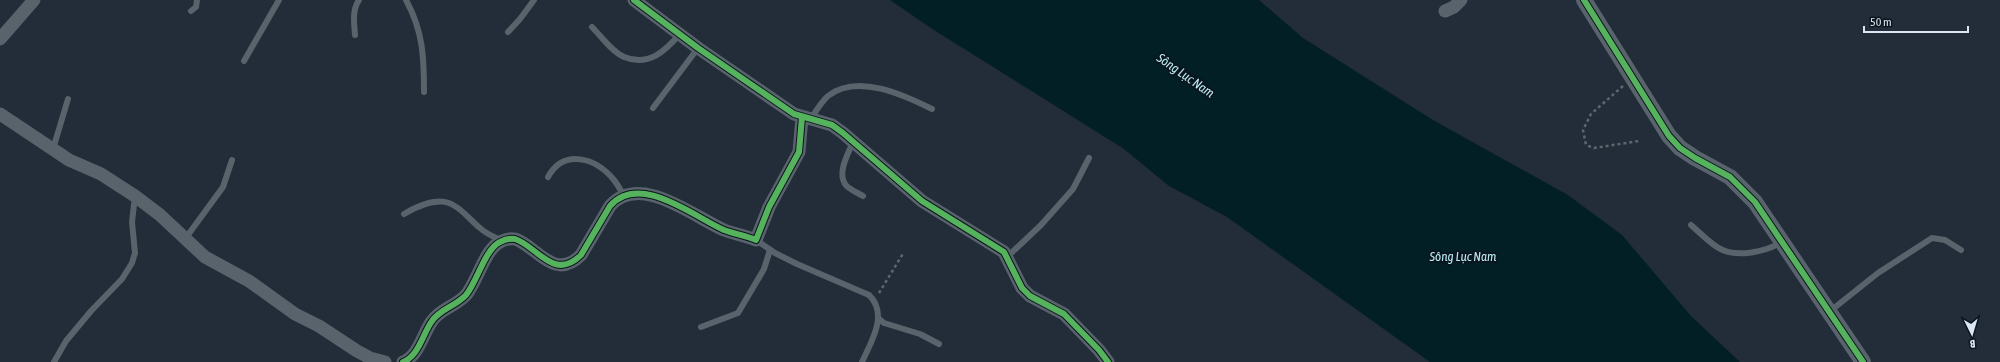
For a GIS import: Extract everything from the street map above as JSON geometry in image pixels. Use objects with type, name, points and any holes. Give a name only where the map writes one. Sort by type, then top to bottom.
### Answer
[{"type":"street","points":[[0,39],[34,0]]},
{"type":"street","points":[[634,0],[698,48],[806,119],[832,125],[922,201],[1004,252],[1022,288],[1030,296],[1064,314],[1099,350],[1108,362]]},
{"type":"street","points":[[1445,11],[1454,7],[1461,0]]},
{"type":"street","points":[[1584,0],[1669,136],[1680,148],[1730,177],[1754,202],[1863,362]]},
{"type":"street","points":[[0,114],[69,160],[101,174],[135,196],[160,215],[205,258],[249,281],[295,314],[319,326],[357,351],[385,362]]},
{"type":"street","points":[[403,362],[413,355],[432,320],[466,295],[496,244],[502,241],[516,239],[548,261],[558,264],[575,261],[581,255],[610,206],[616,199],[624,196],[644,194],[659,198],[679,206],[724,229],[756,240],[769,207],[799,152],[806,119]]},
{"type":"lane","points":[[191,11],[196,7],[197,0]]},
{"type":"lane","points":[[244,61],[279,0]]},
{"type":"lane","points":[[355,35],[354,14],[355,6],[359,0]]},
{"type":"lane","points":[[406,0],[420,31],[424,65],[424,92]]},
{"type":"lane","points":[[508,32],[520,20],[534,0]]},
{"type":"lane","points":[[592,27],[619,53],[625,57],[636,59],[658,56],[667,50],[680,34]]},
{"type":"lane","points":[[653,108],[698,48]]},
{"type":"lane","points":[[806,119],[828,96],[838,91],[857,87],[875,89],[903,96],[932,109]]},
{"type":"lane","points":[[52,149],[68,99]]},
{"type":"lane","points":[[853,142],[844,165],[842,177],[845,185],[863,196]]},
{"type":"lane","points":[[1007,257],[1041,225],[1072,189],[1089,158]]},
{"type":"lane","points":[[548,177],[554,168],[562,161],[580,159],[593,163],[604,170],[614,180],[624,196]]},
{"type":"lane","points":[[185,239],[223,187],[232,160]]},
{"type":"lane","points":[[54,362],[66,341],[90,311],[122,278],[132,263],[135,253],[132,222],[135,196]]},
{"type":"lane","points":[[404,214],[418,206],[433,202],[448,202],[462,212],[481,230],[502,241]]},
{"type":"lane","points":[[1691,225],[1718,248],[1743,254],[1770,249],[1782,242]]},
{"type":"lane","points":[[1829,312],[1878,273],[1932,238],[1945,240],[1961,250]]},
{"type":"lane","points":[[756,240],[770,250],[797,264],[869,295],[875,300],[878,318],[876,331],[862,362]]},
{"type":"lane","points":[[701,327],[738,313],[764,269],[770,250]]},
{"type":"lane","points":[[878,318],[884,323],[920,334],[939,344]]},
{"type":"path","points":[[1632,78],[1590,114],[1583,130],[1586,145],[1594,148],[1639,141]]},
{"type":"path","points":[[875,300],[904,252]]},
{"type":"water","name":"Sông Lục Nam","points":[[890,0],[1259,0],[1303,38],[1433,120],[1568,195],[1622,235],[1691,316],[1740,362],[1430,362],[1227,217],[1169,186],[1124,149],[934,30]]},
{"type":"cycle path","points":[[634,0],[698,48],[794,114],[832,125],[922,201],[1004,252],[1022,288],[1030,296],[1064,314],[1099,350],[1108,362]]},
{"type":"cycle path","points":[[1584,0],[1669,136],[1680,148],[1730,177],[1755,202],[1863,362]]},
{"type":"cycle path","points":[[403,362],[417,350],[435,317],[466,295],[490,251],[500,242],[515,239],[554,264],[562,265],[571,262],[581,255],[610,206],[622,197],[636,194],[651,195],[667,200],[724,230],[756,240],[769,207],[799,152],[802,117]]}]
